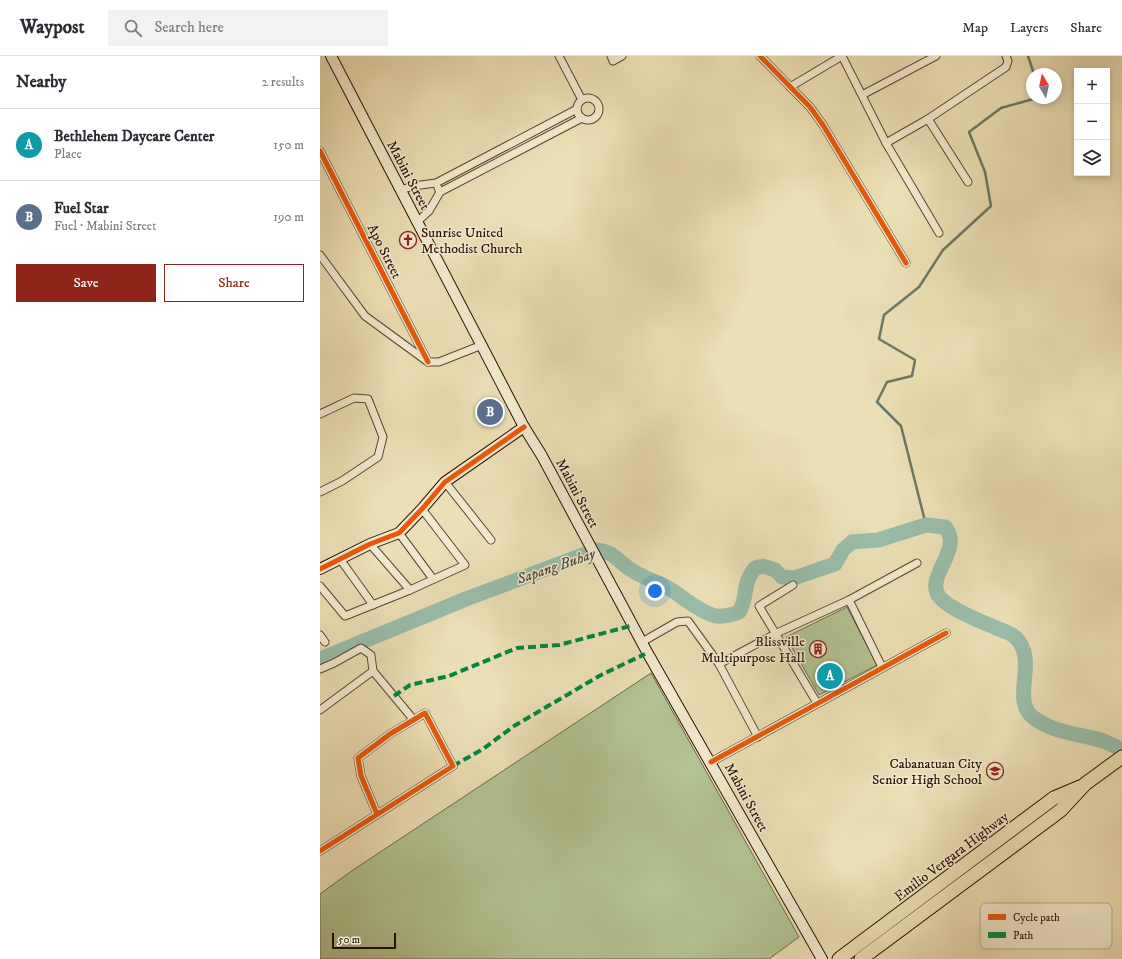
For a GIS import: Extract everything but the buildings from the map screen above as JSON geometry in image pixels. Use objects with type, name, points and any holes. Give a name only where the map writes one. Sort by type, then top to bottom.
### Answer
[{"type":"highway","name":"Emilio Vergara Highway","points":[[861,959],[1061,810],[1085,784],[1117,760]]},
{"type":"highway","name":"Emilio Vergara Highway","points":[[839,959],[1054,798],[1085,784]]},
{"type":"main road","name":"Mabini Street","points":[[331,56],[524,427],[642,642],[822,959]]},
{"type":"main road","points":[[320,569],[370,544],[399,533],[422,510],[445,482],[524,427]]},
{"type":"street","points":[[559,56],[582,100]]},
{"type":"street","points":[[611,56],[613,61],[622,56]]},
{"type":"street","points":[[790,87],[842,56],[886,143],[939,233]]},
{"type":"street","points":[[862,95],[936,56]]},
{"type":"street","points":[[886,143],[928,119],[1006,67],[1008,61],[1006,56]]},
{"type":"street","points":[[761,57],[810,108],[823,125],[906,263]]},
{"type":"street","points":[[401,190],[413,186],[436,183],[577,109],[582,100]]},
{"type":"street","points":[[417,222],[429,211],[440,192],[582,118],[592,119],[598,111],[597,104],[592,100],[582,100]]},
{"type":"street","points":[[577,109],[582,118]]},
{"type":"street","points":[[928,119],[968,182]]},
{"type":"street","name":"Apo Street","points":[[320,151],[428,362]]},
{"type":"street","points":[[436,183],[440,192]]},
{"type":"street","points":[[320,255],[323,268],[365,316],[428,362],[439,362],[482,345]]},
{"type":"street","points":[[320,414],[354,398],[368,399],[384,437],[378,457],[342,481],[320,492]]},
{"type":"street","points":[[445,482],[491,540]]},
{"type":"street","points":[[320,586],[345,616],[410,590],[465,565],[422,510]]},
{"type":"street","points":[[399,533],[433,579]]},
{"type":"street","points":[[370,544],[410,590]]},
{"type":"street","points":[[340,559],[373,605]]},
{"type":"street","points":[[719,664],[777,633],[849,600],[917,563]]},
{"type":"street","points":[[793,585],[759,606],[777,633],[817,703]]},
{"type":"street","points":[[849,600],[882,667]]},
{"type":"street","points":[[642,642],[677,622],[688,621],[719,664],[758,737]]},
{"type":"street","points":[[711,762],[946,633]]},
{"type":"street","points":[[320,669],[361,648],[371,655],[373,671],[413,719]]},
{"type":"street","points":[[320,710],[373,671]]},
{"type":"street","points":[[320,851],[453,766],[424,713],[413,719],[358,758],[361,776],[376,814]]},
{"type":"green space","points":[[847,607],[877,665],[819,695],[786,637]]},
{"type":"green space","points":[[651,673],[799,937],[769,959],[320,959],[320,894],[353,870]]},
{"type":"waterway","points":[[1028,56],[1032,68]]},
{"type":"waterway","points":[[926,525],[901,426],[877,402],[887,382],[912,376],[915,360],[879,339],[884,315],[919,287],[943,250],[991,206],[985,172],[969,132],[1001,108],[1026,101]]},
{"type":"waterway","name":"Sapang Buhay","points":[[320,659],[466,599],[596,550],[610,554],[636,573],[665,586],[694,606],[712,615],[722,616],[739,612],[744,601],[746,585],[755,568],[763,566],[775,570],[782,577],[794,578],[835,564],[843,550],[852,542],[878,540],[926,525],[945,527],[949,535],[950,543],[948,552],[937,577],[937,593],[947,604],[955,609],[974,619],[1009,633],[1015,637],[1022,646],[1025,657],[1024,701],[1027,710],[1041,723],[1057,730],[1103,741],[1122,750]]},
{"type":"marked path","points":[[394,696],[410,685],[449,676],[517,648],[559,645],[630,626]]},
{"type":"marked path","points":[[453,766],[483,749],[514,726],[601,675],[645,654]]},
{"type":"cycle path","points":[[760,56],[810,107],[823,125],[906,263]]},
{"type":"cycle path","points":[[320,151],[428,362]]},
{"type":"cycle path","points":[[320,569],[370,544],[399,533],[445,482],[524,427]]},
{"type":"cycle path","points":[[711,762],[946,633]]},
{"type":"cycle path","points":[[320,851],[453,766],[425,713],[390,734],[358,758],[361,776],[377,814]]},
{"type":"place","name":"Sunrise United Methodist Church","points":[[408,240]]},
{"type":"place","name":"Fuel Star","points":[[490,412]]},
{"type":"place","name":"Blissville Multipurpose Hall","points":[[818,649]]},
{"type":"place","name":"Bethlehem Daycare Center","points":[[830,676]]},
{"type":"place","name":"Cabanatuan City Senior High School","points":[[995,771]]}]
